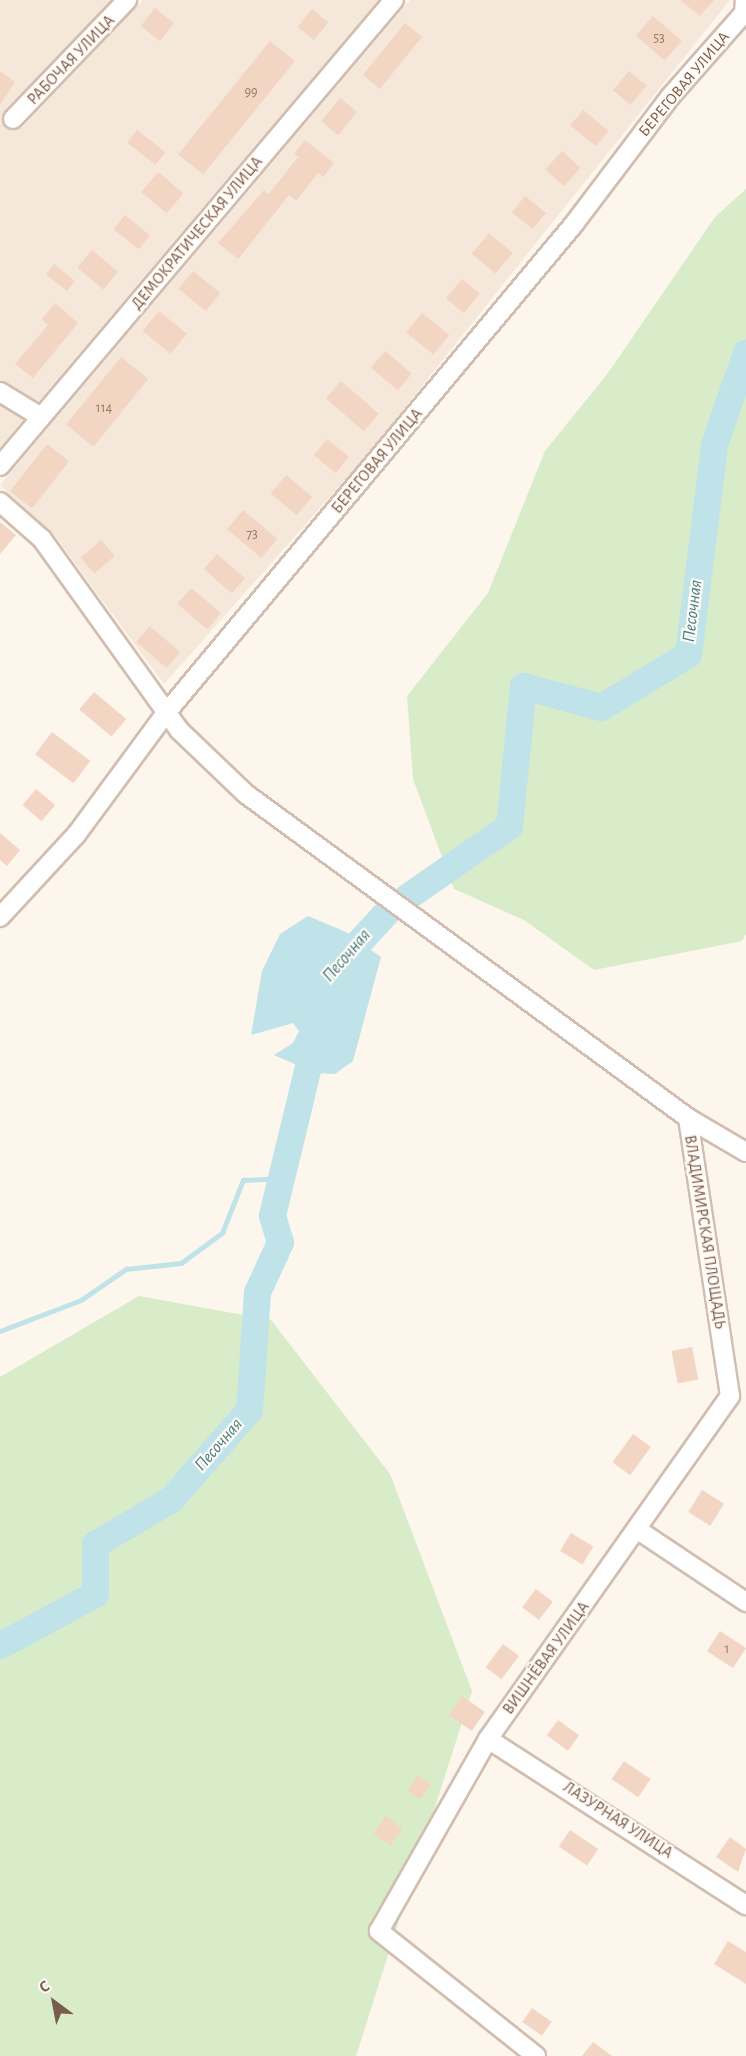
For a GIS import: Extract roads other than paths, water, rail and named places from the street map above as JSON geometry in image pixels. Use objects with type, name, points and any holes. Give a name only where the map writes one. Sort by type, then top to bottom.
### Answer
[{"type":"street","name":"РАБОЧАЯ УЛИЦА","points":[[14,119],[127,0]]},
{"type":"street","name":"ДЕМОКРАТИЧЕСКАЯ УЛИЦА","points":[[0,466],[394,0]]},
{"type":"street","name":"БЕРЕГОВАЯ УЛИЦА","points":[[0,917],[76,835],[165,713],[574,224],[670,97],[744,13],[745,0]]},
{"type":"street","points":[[0,392],[41,417]]},
{"type":"street","points":[[0,502],[42,539],[165,713],[246,794],[688,1118]]},
{"type":"street","name":"ВЛАДИМИРСКАЯ ПЛОЩАДЬ","points":[[688,1118],[746,1152]]},
{"type":"street","name":"ВЛАДИМИРСКАЯ ПЛОЩАДЬ","points":[[688,1118],[738,1395]]},
{"type":"street","name":"ВИШНЁВАЯ УЛИЦА","points":[[515,2050],[379,1931],[488,1738],[738,1395]]},
{"type":"street","points":[[638,1530],[746,1602]]},
{"type":"street","name":"ЛАЗУРНАЯ УЛИЦА","points":[[488,1738],[746,1905]]},
{"type":"street","points":[[515,2050],[537,2056]]},
{"type":"water","points":[[308,916],[346,932],[381,957],[353,1061],[335,1074],[315,1073],[274,1055],[293,1043],[299,1031],[293,1023],[251,1035],[262,971],[280,934]]},
{"type":"waterway","name":"Песочная","points":[[334,969],[388,910],[509,826],[523,686],[601,707],[688,654],[714,444],[746,352]]},
{"type":"waterway","name":"Песочная","points":[[0,1645],[95,1594],[95,1544],[171,1499],[249,1410],[257,1292],[280,1242],[272,1215],[316,1033]]},
{"type":"waterway","points":[[0,1331],[81,1300],[126,1269],[181,1263],[222,1233],[243,1180],[285,1178]]}]
